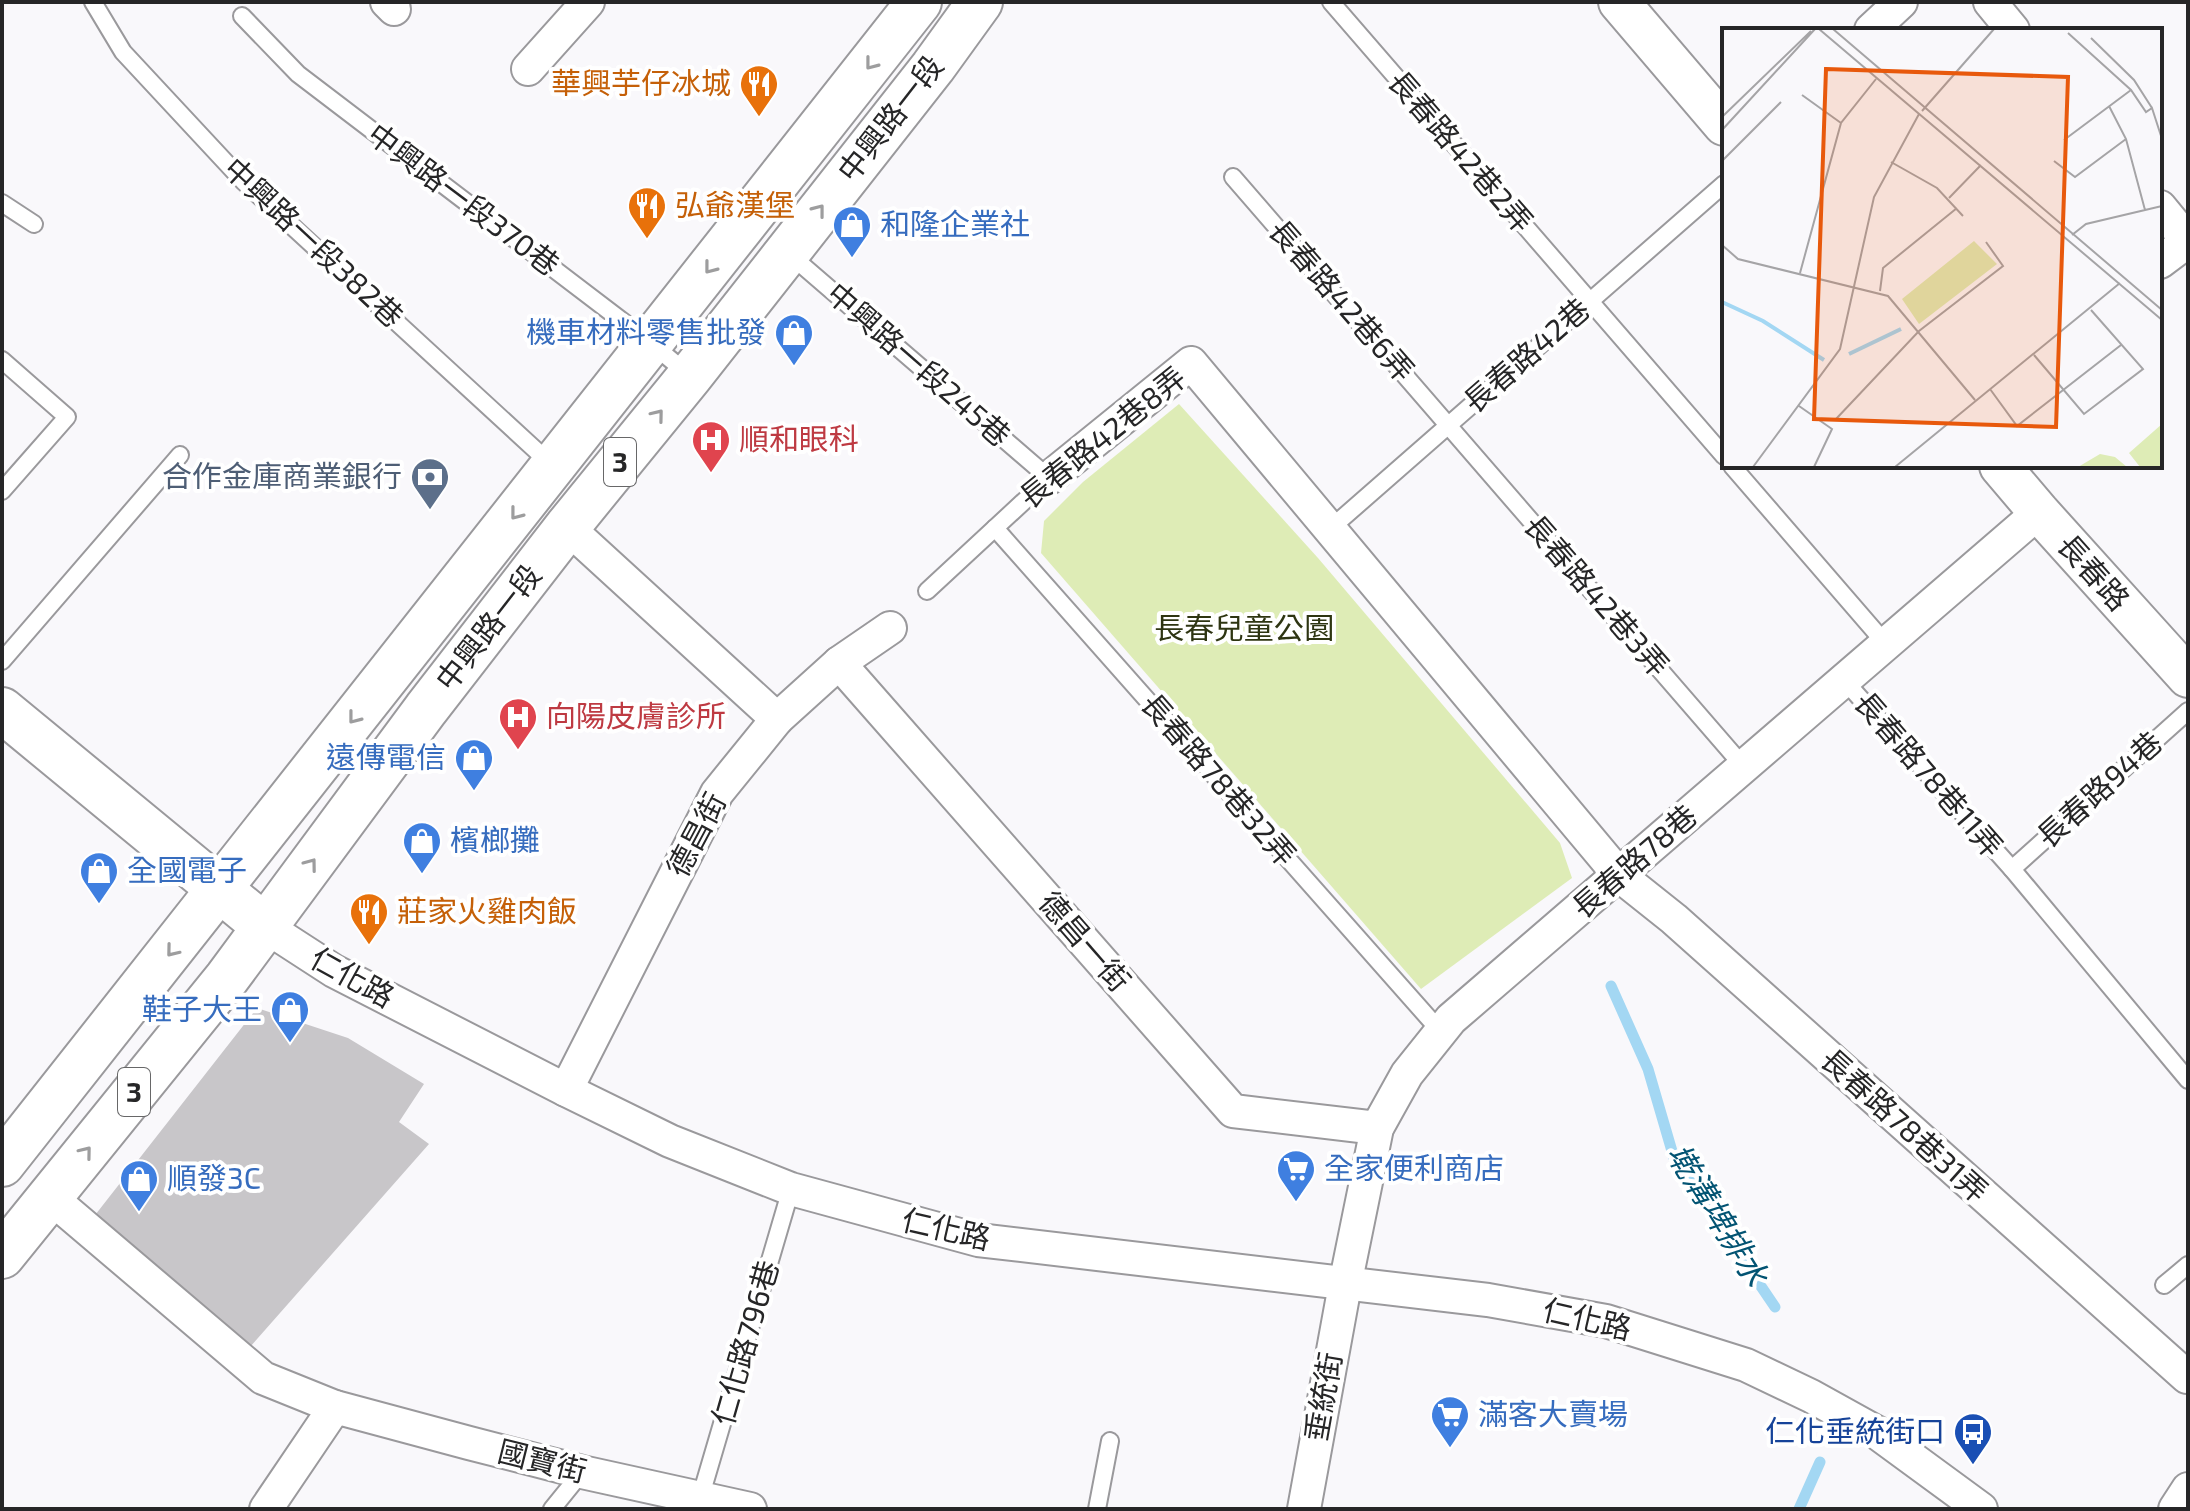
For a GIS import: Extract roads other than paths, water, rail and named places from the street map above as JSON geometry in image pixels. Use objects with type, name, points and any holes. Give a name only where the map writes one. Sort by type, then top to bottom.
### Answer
[{"type":"main road","name":"中興路一段","points":[[2,1164],[919,2]]},
{"type":"main road","name":"中興路一段","points":[[2,1256],[227,978],[263,925],[567,527],[690,376],[933,67],[980,2]]},
{"type":"main road","name":"仁化路","points":[[2,710],[263,925]]},
{"type":"street","points":[[528,69],[588,2]]},
{"type":"street","points":[[1619,2],[1722,123]]},
{"type":"street","points":[[1873,28],[1901,2]]},
{"type":"street","points":[[1990,2],[2011,28]]},
{"type":"street","points":[[2162,209],[2188,241],[2162,260]]},
{"type":"street","name":"長春路42巷8弄","points":[[1049,478],[1191,363],[1331,528]]},
{"type":"street","name":"長春路","points":[[2002,468],[2188,677]]},
{"type":"street","name":"長春路78巷","points":[[1345,1285],[1377,1128],[1407,1074],[1451,1019],[2039,512]]},
{"type":"street","points":[[567,527],[777,719]]},
{"type":"street","name":"長春路78巷31弄","points":[[1331,528],[1620,876],[1674,919],[2187,1377]]},
{"type":"street","name":"德昌街","points":[[566,1090],[717,793],[777,719],[839,663],[890,628]]},
{"type":"street","name":"德昌一街","points":[[839,663],[1233,1111],[1377,1128]]},
{"type":"street","name":"仁化路","points":[[263,925],[334,971],[566,1090],[670,1141],[791,1189],[978,1240],[1488,1300],[1606,1321],[1746,1365],[1876,1432],[1981,1509]]},
{"type":"street","name":"國寶街","points":[[50,1197],[263,1378],[335,1407],[698,1503],[750,1509]]},
{"type":"street","name":"垂統街","points":[[1304,1509],[1345,1285]]},
{"type":"street","points":[[266,1509],[335,1407]]},
{"type":"street","points":[[2175,1509],[2188,1489]]},
{"type":"lane","name":"中興路一段382巷","points":[[93,2],[123,52],[244,182],[554,467]]},
{"type":"lane","name":"長春路42巷2弄","points":[[1331,2],[1722,454]]},
{"type":"lane","name":"中興路一段370巷","points":[[242,16],[298,74],[690,376]]},
{"type":"lane","name":"長春路42巷6弄","points":[[1233,177],[1448,425]]},
{"type":"lane","name":"長春路42巷","points":[[1331,528],[1722,186]]},
{"type":"lane","points":[[2,203],[34,224]]},
{"type":"lane","name":"中興路一段245巷","points":[[787,252],[1049,478]]},
{"type":"lane","points":[[2,360],[67,417],[2,491]]},
{"type":"lane","name":"長春路42巷3弄","points":[[1448,425],[1744,767]]},
{"type":"lane","points":[[2,661],[180,455]]},
{"type":"lane","points":[[1734,468],[1885,643]]},
{"type":"lane","name":"長春路42巷8弄","points":[[927,591],[1049,478]]},
{"type":"lane","name":"長春路78巷32弄","points":[[995,528],[1441,1032]]},
{"type":"lane","name":"長春路78巷11弄","points":[[1844,680],[2012,869],[2188,1080]]},
{"type":"lane","name":"長春路94巷","points":[[2012,869],[2188,711]]},
{"type":"lane","name":"仁化路796巷","points":[[698,1503],[791,1189]]},
{"type":"lane","points":[[2164,1285],[2188,1265]]},
{"type":"lane","points":[[1097,1509],[1110,1441]]},
{"type":"lane","points":[[552,1509],[582,1472]]},
{"type":"waterway","name":"墘溝埤排水","points":[[1611,986],[1648,1069],[1674,1158],[1775,1307]]},
{"type":"waterway","name":"墘溝埤排水","points":[[1799,1509],[1820,1462]]},
{"type":"place","name":"華興芋仔冰城","points":[[759,118]]},
{"type":"place","name":"弘爺漢堡","points":[[647,240]]},
{"type":"place","name":"和隆企業社","points":[[852,259]]},
{"type":"place","name":"機車材料零售批發","points":[[794,367]]},
{"type":"place","name":"順和眼科","points":[[711,474]]},
{"type":"place","name":"合作金庫商業銀行","points":[[430,511]]},
{"type":"place","name":"向陽皮膚診所","points":[[518,751]]},
{"type":"place","name":"遠傳電信","points":[[474,792]]},
{"type":"place","name":"檳榔攤","points":[[422,875]]},
{"type":"place","name":"全國電子","points":[[99,905]]},
{"type":"place","name":"莊家火雞肉飯","points":[[369,946]]},
{"type":"place","name":"鞋子大王","points":[[290,1044]]},
{"type":"place","name":"全家便利商店","points":[[1296,1203]]},
{"type":"place","name":"順發3C","points":[[139,1213]]},
{"type":"place","name":"滿客大賣場","points":[[1450,1449]]},
{"type":"place","name":"仁化垂統街口","points":[[1973,1466]]},
{"type":"park label","name":"長春兒童公園","points":[[1244,629]]}]
